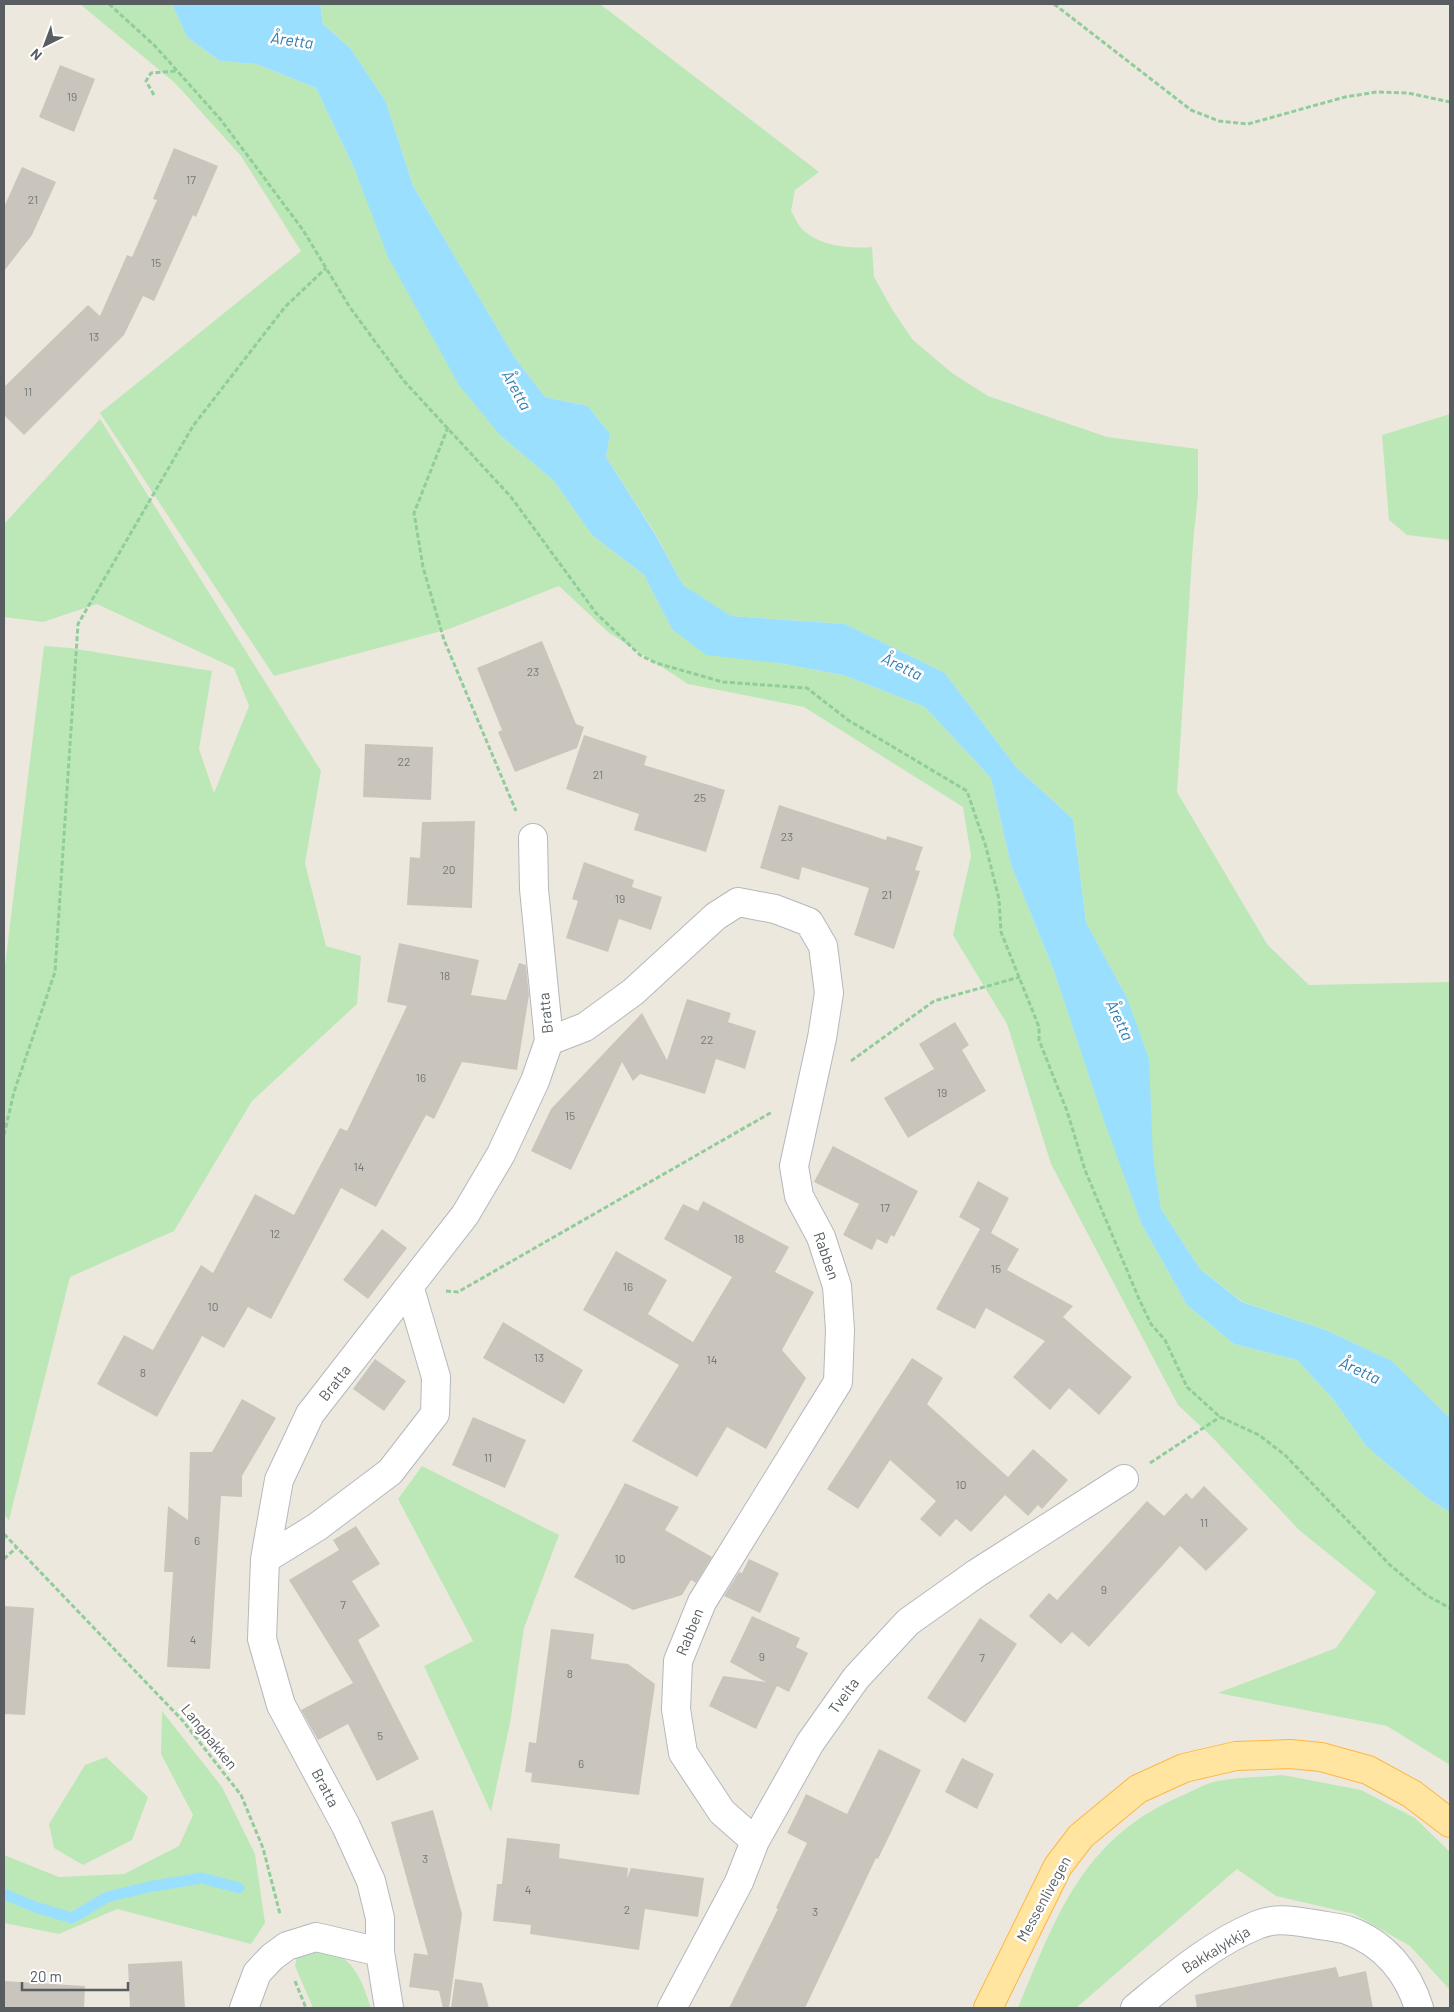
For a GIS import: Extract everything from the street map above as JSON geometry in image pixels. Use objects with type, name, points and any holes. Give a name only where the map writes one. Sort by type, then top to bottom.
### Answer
[{"type":"main road","name":"Messenlivegen","points":[[988,2008],[1058,1866],[1081,1836],[1138,1789],[1184,1768],[1236,1756],[1290,1754],[1321,1757],[1368,1770],[1412,1794],[1450,1823]]},
{"type":"street","name":"Bratta","points":[[388,2008],[380,1952],[380,1918],[371,1881],[346,1826],[281,1705],[262,1638],[265,1559],[280,1480],[310,1414],[410,1289],[465,1215],[501,1154],[535,1081],[549,1042],[526,828]]},
{"type":"street","name":"Rabben","points":[[549,1042],[584,1027],[634,992],[716,916],[738,902],[775,909],[808,922],[823,946],[829,993],[822,1038],[794,1166],[799,1196],[821,1237],[837,1286],[840,1330],[838,1382],[702,1602],[678,1660],[676,1709],[683,1753],[722,1812],[754,1841]]},
{"type":"street","points":[[265,1559],[317,1527],[390,1472],[435,1414],[436,1377],[410,1289]]},
{"type":"street","name":"Tveita","points":[[672,2008],[739,1882],[754,1841],[810,1743],[856,1678],[908,1622],[977,1573],[1124,1479]]},
{"type":"street","name":"Bakkalykkja","points":[[1135,2008],[1183,1968],[1226,1940],[1259,1924],[1284,1919],[1347,1930],[1382,1948],[1402,1972],[1419,2008]]},
{"type":"street","points":[[244,2008],[257,1974],[272,1957],[287,1946],[316,1937],[345,1942],[380,1952]]},
{"type":"path","points":[[109,4],[155,46],[221,120],[303,230],[349,306],[404,381],[511,497],[596,613],[640,655],[656,663],[723,682],[807,688],[848,720],[967,791],[988,856],[998,899],[1001,932],[1039,1026],[1039,1040],[1067,1111],[1085,1170],[1139,1299],[1151,1324],[1165,1340],[1187,1387],[1220,1418],[1259,1435],[1285,1455],[1390,1565],[1426,1595],[1450,1608]]},
{"type":"path","points":[[1054,4],[1190,110],[1220,121],[1248,124],[1345,97],[1377,92],[1408,93],[1450,102]]},
{"type":"path","points":[[154,95],[146,82],[152,73],[178,71]]},
{"type":"path","points":[[4,1135],[14,1092],[55,972],[78,624],[193,426],[285,306],[326,268]]},
{"type":"path","points":[[448,427],[414,513],[423,567],[444,640],[526,828]]},
{"type":"path","points":[[410,1289],[458,1292],[810,1090],[934,1000],[1020,977]]},
{"type":"path","points":[[1124,1479],[1220,1418]]},
{"type":"path","name":"Langbakken","points":[[4,1534],[183,1721],[241,1795],[263,1848],[297,1991],[306,2008]]},
{"type":"path","points":[[4,1559],[17,1547]]},
{"type":"green space","points":[[80,4],[172,4],[187,37],[220,61],[256,64],[316,88],[355,170],[500,435],[554,481],[592,535],[644,575],[672,629],[778,663],[843,675],[925,707],[991,778],[1011,865],[1054,971],[1142,1225],[1187,1305],[1234,1344],[1297,1360],[1333,1399],[1366,1446],[1430,1500],[1450,1512],[1450,1765],[1387,1726],[1218,1693],[1336,1648],[1376,1592],[1299,1530],[1212,1437],[1178,1405],[1051,1164],[1007,1024],[953,935],[971,856],[963,807],[804,707],[688,684],[608,632],[559,586],[449,629],[274,676],[100,413],[301,251],[241,156],[175,83]]},
{"type":"green space","points":[[320,4],[600,4],[819,172],[795,190],[791,211],[801,228],[816,239],[834,245],[872,247],[874,277],[892,309],[913,340],[952,373],[988,396],[1107,437],[1198,449],[1198,495],[1193,543],[1177,792],[1267,944],[1309,985],[1450,982],[1450,1418],[1392,1361],[1326,1330],[1243,1302],[1200,1269],[1161,1209],[1127,998],[1086,922],[1073,819],[1016,767],[945,673],[845,624],[730,616],[683,585],[655,533],[606,457],[610,434],[588,406],[545,397],[515,358],[413,186],[386,102],[351,49],[323,24]]},
{"type":"green space","points":[[1450,414],[1450,540],[1407,535],[1389,520],[1382,435]]},
{"type":"green space","points":[[100,419],[321,771],[305,863],[326,946],[361,956],[357,1004],[252,1101],[174,1231],[70,1277],[9,1520],[4,1515],[4,974],[44,646],[70,648],[212,671],[199,749],[214,793],[249,706],[234,668],[97,604],[43,622],[4,617],[4,524]]},
{"type":"green space","points":[[422,1466],[559,1535],[524,1628],[510,1723],[491,1812],[424,1666],[473,1641],[398,1499]]},
{"type":"green space","points":[[162,1711],[222,1787],[255,1854],[265,1923],[251,1944],[117,1909],[59,1934],[4,1923],[4,1855],[59,1877],[124,1874],[179,1846],[193,1815],[161,1754]]},
{"type":"green space","points":[[106,1757],[148,1797],[132,1840],[83,1865],[54,1848],[49,1824],[85,1765]]},
{"type":"green space","points":[[1283,1775],[1361,1790],[1415,1818],[1450,1852],[1450,1990],[1410,1946],[1354,1914],[1276,1896],[1237,1869],[1076,2008],[1018,2008],[1060,1912],[1076,1884],[1095,1858],[1118,1835],[1146,1814],[1208,1784],[1234,1779]]},
{"type":"green space","points":[[328,1947],[345,1959],[356,1973],[371,2008],[313,2008],[295,1966],[297,1957]]},
{"type":"water","name":"Åretta","points":[[172,4],[320,4],[323,24],[351,49],[386,102],[413,186],[515,358],[545,397],[588,406],[610,434],[606,457],[655,534],[683,585],[731,616],[845,624],[945,673],[1016,767],[1073,819],[1086,922],[1127,998],[1149,1059],[1153,1157],[1161,1209],[1200,1269],[1242,1302],[1326,1330],[1392,1361],[1450,1418],[1450,1512],[1430,1500],[1366,1446],[1333,1399],[1297,1360],[1234,1344],[1187,1305],[1142,1225],[1102,1115],[1054,971],[1011,865],[991,778],[925,707],[843,675],[778,663],[706,655],[672,629],[644,575],[592,535],[554,481],[500,435],[459,385],[388,257],[355,170],[316,88],[256,64],[220,61],[187,37]]},
{"type":"building","points":[[60,65],[95,79],[74,132],[39,117]]},
{"type":"building","points":[[174,148],[218,166],[196,217],[193,215],[154,301],[143,296],[124,335],[24,435],[4,415],[4,387],[88,305],[100,316],[127,255],[132,257],[157,200],[153,199]]},
{"type":"building","points":[[22,167],[56,182],[32,235],[4,271],[4,207]]},
{"type":"building","points":[[542,641],[576,724],[584,727],[577,748],[515,772],[498,732],[502,730],[477,668]]},
{"type":"building","points":[[584,735],[647,756],[644,765],[725,790],[706,852],[634,830],[639,814],[566,789]]},
{"type":"building","points":[[365,744],[433,747],[431,800],[363,797]]},
{"type":"building","points":[[779,805],[886,840],[887,836],[923,847],[915,870],[920,871],[894,949],[854,935],[869,888],[802,867],[799,880],[760,868]]},
{"type":"building","points":[[475,821],[472,908],[407,905],[410,857],[420,858],[422,822]]},
{"type":"building","points":[[584,862],[634,880],[632,887],[662,897],[651,930],[619,919],[608,952],[566,938],[578,901],[572,899]]},
{"type":"building","points":[[399,943],[479,960],[471,995],[506,1000],[519,963],[526,965],[529,995],[517,1070],[462,1062],[434,1119],[426,1115],[376,1207],[341,1188],[271,1319],[248,1307],[224,1348],[202,1336],[157,1417],[97,1384],[124,1335],[153,1350],[201,1265],[213,1273],[255,1194],[294,1215],[340,1128],[347,1131],[407,1006],[387,1002]]},
{"type":"building","points":[[687,999],[731,1013],[728,1022],[756,1031],[745,1069],[716,1059],[705,1094],[640,1074],[633,1081],[622,1062],[571,1170],[531,1151],[551,1109],[642,1013],[667,1060]]},
{"type":"building","points":[[955,1022],[969,1045],[962,1050],[986,1091],[908,1138],[884,1098],[934,1069],[919,1044]]},
{"type":"building","points":[[833,1146],[918,1191],[894,1237],[891,1235],[887,1244],[877,1239],[872,1250],[843,1235],[859,1204],[814,1182]]},
{"type":"building","points":[[978,1181],[1009,1198],[991,1233],[1019,1249],[1007,1270],[1073,1306],[1063,1317],[1132,1377],[1099,1415],[1069,1388],[1050,1410],[1013,1377],[1045,1341],[986,1308],[975,1329],[936,1309],[980,1229],[959,1217]]},
{"type":"building","points":[[703,1201],[789,1247],[775,1272],[814,1292],[782,1350],[806,1378],[766,1449],[727,1427],[697,1477],[632,1441],[679,1365],[583,1310],[616,1251],[667,1280],[648,1314],[693,1342],[732,1277],[664,1239],[683,1204],[698,1211]]},
{"type":"building","points":[[382,1229],[407,1248],[368,1299],[343,1280]]},
{"type":"building","points":[[503,1322],[583,1370],[564,1404],[483,1358]]},
{"type":"building","points":[[912,1358],[943,1378],[927,1404],[1008,1477],[1033,1449],[1068,1480],[1042,1509],[1038,1505],[1028,1516],[1005,1495],[971,1532],[956,1519],[940,1537],[920,1519],[936,1501],[890,1460],[858,1509],[827,1489]]},
{"type":"building","points":[[375,1359],[406,1381],[384,1411],[353,1389]]},
{"type":"building","points":[[242,1399],[276,1418],[242,1476],[242,1497],[221,1496],[210,1669],[167,1667],[173,1572],[164,1572],[168,1506],[188,1520],[190,1452],[212,1452]]},
{"type":"building","points":[[473,1417],[526,1440],[505,1488],[452,1465]]},
{"type":"building","points":[[625,1483],[679,1507],[665,1530],[712,1557],[696,1583],[691,1580],[682,1595],[633,1610],[574,1577]]},
{"type":"building","points":[[1204,1486],[1248,1529],[1206,1571],[1180,1546],[1089,1647],[1072,1632],[1061,1644],[1029,1616],[1049,1593],[1057,1600],[1147,1501],[1164,1516],[1186,1493],[1192,1499]]},
{"type":"building","points":[[356,1526],[380,1564],[352,1581],[380,1626],[358,1640],[419,1759],[377,1781],[348,1724],[318,1740],[301,1710],[353,1683],[289,1580],[339,1550],[333,1540]]},
{"type":"building","points":[[749,1559],[779,1573],[760,1613],[724,1596],[739,1572],[742,1573]]},
{"type":"building","points":[[4,1606],[34,1608],[25,1715],[4,1714]]},
{"type":"building","points":[[752,1616],[800,1638],[796,1647],[808,1653],[789,1692],[777,1686],[756,1729],[709,1706],[723,1676],[766,1682],[730,1662]]},
{"type":"building","points":[[980,1618],[1017,1644],[965,1723],[927,1698]]},
{"type":"building","points":[[551,1629],[594,1634],[591,1659],[628,1664],[655,1684],[639,1795],[531,1782],[532,1773],[525,1772],[529,1742],[536,1743]]},
{"type":"building","points":[[879,1749],[921,1770],[878,1859],[876,1858],[805,2008],[729,2008],[778,1909],[776,1908],[807,1843],[787,1833],[806,1794],[847,1814]]},
{"type":"building","points":[[962,1758],[994,1774],[977,1809],[945,1792]]},
{"type":"building","points":[[433,1810],[462,1914],[449,2008],[443,2008],[439,1991],[409,1987],[414,1953],[428,1955],[391,1822]]},
{"type":"building","points":[[507,1838],[560,1844],[559,1858],[628,1868],[627,1878],[631,1868],[704,1878],[698,1917],[645,1909],[639,1950],[530,1934],[531,1925],[493,1921],[497,1884],[502,1884]]},
{"type":"building","points":[[182,1961],[185,2008],[130,2008],[128,1964]]},
{"type":"building","points":[[1336,1967],[1339,1977],[1366,1971],[1373,2008],[1197,2008],[1195,1995]]},
{"type":"building","points":[[455,1979],[482,1983],[489,2008],[451,2008]]},
{"type":"building","points":[[4,1981],[85,1986],[84,2008],[4,2008]]},
{"type":"waterway","points":[[4,1894],[35,1907],[72,1918],[107,1897],[153,1886],[202,1878],[239,1888]]}]
